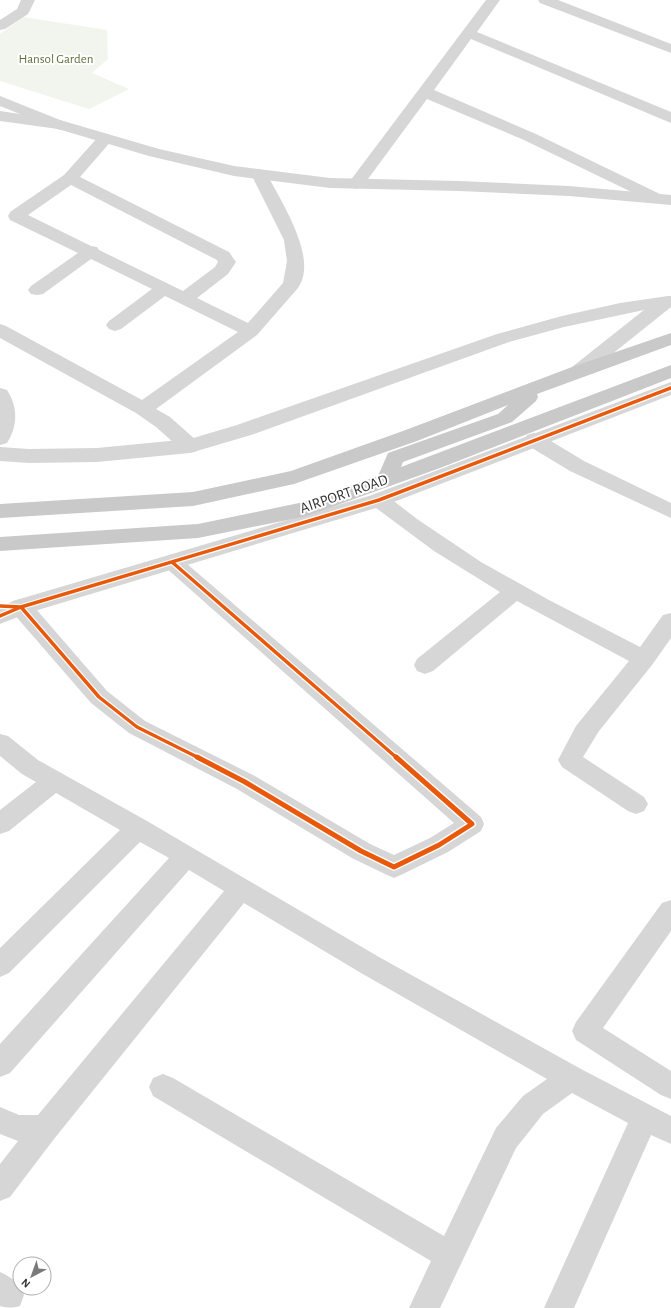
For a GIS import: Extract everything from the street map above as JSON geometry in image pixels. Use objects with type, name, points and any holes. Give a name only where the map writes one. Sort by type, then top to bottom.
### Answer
[{"type":"main road","points":[[0,511],[192,500],[294,477],[410,436],[579,371],[671,339]]},
{"type":"main road","name":"AIRPORT ROAD","points":[[0,544],[198,531],[307,509],[671,371]]},
{"type":"main road","points":[[386,480],[395,458],[505,418],[542,386]]},
{"type":"street","points":[[0,26],[23,12],[28,0]]},
{"type":"street","points":[[356,184],[493,0]]},
{"type":"street","points":[[545,0],[671,49]]},
{"type":"street","points":[[468,33],[671,118]]},
{"type":"street","points":[[425,92],[530,137],[664,199]]},
{"type":"street","points":[[0,101],[60,125],[155,153],[234,171],[330,183],[570,191],[664,199]]},
{"type":"street","points":[[0,116],[60,125]]},
{"type":"street","points":[[105,138],[70,178],[11,219],[91,252],[251,331]]},
{"type":"street","points":[[143,409],[251,331],[292,284],[296,261],[292,240],[259,174]]},
{"type":"street","points":[[70,178],[223,256],[227,262],[222,270],[185,298]]},
{"type":"street","points":[[37,290],[91,252]]},
{"type":"street","points":[[115,326],[165,288]]},
{"type":"street","points":[[579,371],[670,300]]},
{"type":"street","points":[[0,454],[29,456],[97,454],[190,446],[244,430],[502,338],[562,322],[670,300]]},
{"type":"street","points":[[0,330],[143,409],[163,422],[190,446]]},
{"type":"street","points":[[0,616],[10,607],[172,562],[379,500],[671,388]]},
{"type":"street","points":[[0,394],[5,403],[7,418],[0,438]]},
{"type":"street","points":[[534,440],[577,466],[671,511]]},
{"type":"street","points":[[379,500],[433,542],[515,591],[644,659]]},
{"type":"street","points":[[10,607],[99,697],[137,727],[245,782],[361,851],[394,867],[439,845],[472,824],[172,562]]},
{"type":"street","points":[[425,665],[515,591]]},
{"type":"street","points":[[636,804],[570,760],[575,748],[586,732],[644,659],[671,621]]},
{"type":"street","points":[[0,743],[30,767],[138,828],[370,965],[571,1078],[671,1131]]},
{"type":"street","points":[[0,824],[54,781]]},
{"type":"street","points":[[0,965],[138,828]]},
{"type":"street","points":[[0,1064],[186,856]]},
{"type":"street","points":[[0,1187],[44,1129],[241,889]]},
{"type":"street","points":[[671,911],[585,1031],[671,1086]]},
{"type":"street","points":[[424,1308],[506,1138],[533,1105],[571,1078]]},
{"type":"street","points":[[163,1087],[450,1256]]},
{"type":"street","points":[[559,1308],[645,1117]]},
{"type":"street","points":[[0,1120],[19,1128],[44,1129]]},
{"type":"green space","name":"Hansol Garden","points":[[23,17],[107,30],[108,59],[92,73],[129,89],[89,109],[0,81],[0,34]]},
{"type":"cycle path","points":[[0,616],[21,607],[379,500],[671,388]]},
{"type":"cycle path","points":[[0,606],[21,607],[99,697],[137,727],[245,782],[361,851],[394,867],[439,845],[472,824],[172,562]]}]
